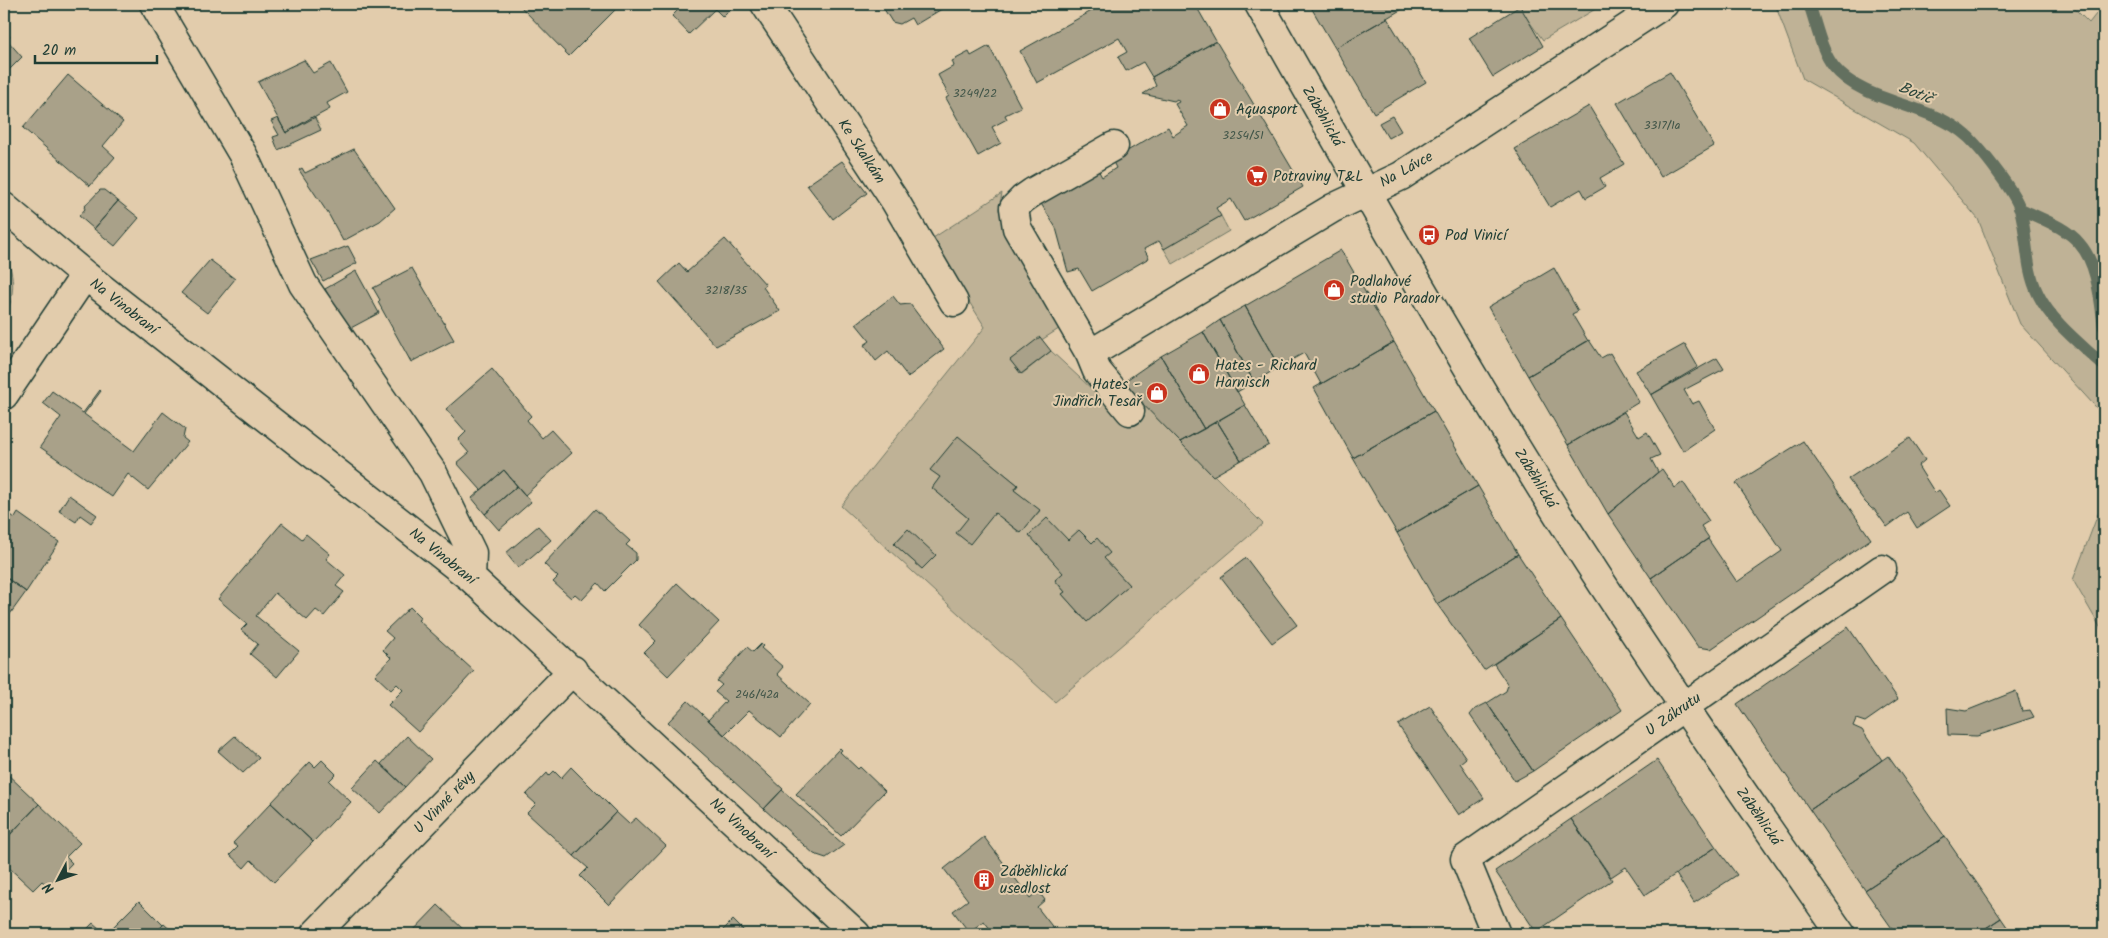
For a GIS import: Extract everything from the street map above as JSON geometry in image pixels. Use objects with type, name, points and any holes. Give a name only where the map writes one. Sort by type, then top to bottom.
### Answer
[{"type":"street","points":[[154,4],[243,155],[303,284],[433,473],[472,553],[471,578]]},
{"type":"street","name":"Ke Skalkám","points":[[765,4],[895,201],[954,302]]},
{"type":"street","name":"Záběhlická","points":[[1260,4],[1516,447],[1684,706],[1841,934]]},
{"type":"street","name":"Na Lávce","points":[[1090,354],[1333,208],[1401,176],[1664,4]]},
{"type":"street","points":[[1114,146],[1022,198],[1014,208],[1017,228],[1090,354],[1097,371],[1130,411]]},
{"type":"street","name":"Na Vinobraní","points":[[4,208],[85,275],[471,578],[573,670],[856,934]]},
{"type":"street","points":[[4,395],[85,275]]},
{"type":"street","name":"U Zákrutu","points":[[1496,934],[1465,859],[1882,569]]},
{"type":"street","name":"U Vinné révy","points":[[315,934],[573,670]]},
{"type":"shaded area","points":[[1516,4],[1604,4],[1543,40]]},
{"type":"shaded area","points":[[1775,4],[2070,4],[2089,23],[2104,4],[2104,416],[2020,324],[1978,219],[1914,143],[1803,79]]},
{"type":"shaded area","points":[[1002,193],[999,210],[1008,233],[1065,325],[1010,360],[1022,374],[1051,351],[1123,418],[1141,402],[1263,524],[1055,702],[841,506],[985,327],[930,240]],"holes":[[[958,436],[1018,485],[1014,490],[1040,511],[1020,533],[995,513],[981,529],[932,488],[940,477],[931,470]],[[908,529],[935,555],[922,569],[894,544]],[[1079,531],[1092,543],[1097,539],[1104,558],[1129,585],[1087,622],[1062,594],[1065,592],[1055,581],[1063,573],[1068,540]]]},
{"type":"shaded area","points":[[1221,216],[1229,231],[1173,264],[1164,249]]},
{"type":"shaded area","points":[[4,254],[11,270],[13,287],[4,319]]},
{"type":"shaded area","points":[[2104,506],[2104,634],[2073,580],[2098,514]]},
{"type":"building","points":[[524,4],[611,4],[616,9],[569,56],[521,7]]},
{"type":"building","points":[[684,4],[710,4],[715,9],[689,34],[672,16]]},
{"type":"building","points":[[710,4],[736,4],[723,17]]},
{"type":"building","points":[[885,4],[950,4],[915,25],[911,18],[900,24],[892,22],[884,9]]},
{"type":"building","points":[[1104,4],[1195,4],[1216,41],[1152,77],[1143,62],[1126,71],[1118,57],[1127,52],[1119,38],[1037,83],[1020,51]]},
{"type":"building","points":[[1309,4],[1401,4],[1404,8],[1335,48]]},
{"type":"building","points":[[1520,6],[1543,46],[1493,77],[1469,38]]},
{"type":"building","points":[[1387,18],[1426,82],[1374,113],[1335,48]]},
{"type":"building","points":[[4,30],[10,37],[7,40],[22,57],[4,75]]},
{"type":"building","points":[[1216,41],[1303,187],[1244,221],[1231,199],[1216,208],[1221,216],[1164,249],[1159,241],[1144,249],[1149,258],[1092,291],[1079,269],[1068,272],[1056,228],[1040,202],[1097,168],[1102,177],[1116,168],[1112,160],[1168,127],[1173,136],[1188,126],[1175,104],[1179,102],[1177,99],[1174,101],[1143,94],[1156,86],[1152,77]]},
{"type":"building","points":[[989,46],[1021,107],[1005,115],[1007,119],[992,127],[1001,143],[978,156],[946,98],[949,96],[938,75],[954,66],[952,61],[969,52],[971,56]]},
{"type":"building","points":[[304,60],[313,73],[331,63],[347,92],[327,103],[330,109],[286,133],[258,82]]},
{"type":"building","points":[[1670,72],[1714,146],[1661,177],[1617,103]]},
{"type":"building","points":[[68,75],[123,122],[103,146],[115,157],[90,186],[23,128]]},
{"type":"building","points":[[1589,106],[1624,164],[1600,178],[1605,187],[1586,198],[1581,189],[1550,207],[1515,149]]},
{"type":"building","points":[[314,116],[321,130],[278,150],[273,137],[279,135],[271,121],[278,118],[286,133]]},
{"type":"building","points":[[1392,116],[1401,131],[1388,138],[1379,123]]},
{"type":"building","points":[[354,149],[395,208],[380,221],[343,241],[329,215],[299,170],[302,168],[305,173]]},
{"type":"building","points":[[842,161],[867,193],[833,219],[807,185]]},
{"type":"building","points":[[100,190],[104,190],[118,201],[94,229],[79,216],[85,209],[84,207]]},
{"type":"building","points":[[118,201],[139,218],[115,246],[94,229]]},
{"type":"building","points":[[725,239],[766,285],[763,287],[780,311],[716,346],[659,282],[679,263],[687,272]]},
{"type":"building","points":[[348,246],[357,263],[323,281],[311,260]]},
{"type":"building","points":[[1341,250],[1394,342],[1321,384],[1304,353],[1279,367],[1245,306]]},
{"type":"building","points":[[210,260],[235,279],[207,313],[181,293]]},
{"type":"building","points":[[412,268],[454,340],[411,362],[378,302],[380,300],[373,288]]},
{"type":"building","points":[[1554,268],[1578,311],[1572,314],[1588,341],[1528,376],[1488,307]]},
{"type":"building","points":[[356,271],[379,313],[347,330],[325,289]]},
{"type":"building","points":[[893,296],[900,305],[910,304],[944,349],[908,377],[888,351],[876,361],[864,345],[870,341],[856,324]]},
{"type":"building","points":[[1245,306],[1279,367],[1254,382],[1220,320]]},
{"type":"building","points":[[1220,320],[1254,382],[1237,392],[1203,332]]},
{"type":"building","name":"Hates - Richard Harnisch","points":[[1203,332],[1245,405],[1204,429],[1161,356]]},
{"type":"building","points":[[1040,337],[1051,351],[1021,374],[1010,360]]},
{"type":"building","points":[[1589,340],[1601,358],[1610,353],[1639,402],[1568,445],[1528,376]]},
{"type":"building","points":[[1394,342],[1434,411],[1353,458],[1314,388]]},
{"type":"building","points":[[1685,344],[1698,367],[1651,395],[1636,371]]},
{"type":"building","name":"Hates - Jindřich Tesař","points":[[1161,356],[1204,429],[1180,442],[1122,383]]},
{"type":"building","points":[[1717,358],[1724,369],[1684,390],[1692,404],[1699,401],[1715,429],[1683,451],[1651,395]]},
{"type":"building","points":[[492,369],[531,416],[527,420],[542,438],[551,430],[572,453],[525,495],[504,470],[481,490],[457,463],[469,453],[458,440],[466,432],[446,409]]},
{"type":"building","points":[[100,390],[84,414],[134,451],[163,412],[185,429],[183,438],[188,442],[148,490],[128,474],[112,497],[40,447],[61,417],[43,403],[52,391],[83,413]]},
{"type":"building","points":[[1245,405],[1269,445],[1241,460],[1217,421]]},
{"type":"building","points":[[1434,411],[1478,486],[1397,533],[1353,458]]},
{"type":"building","points":[[1624,412],[1639,437],[1647,432],[1660,455],[1651,459],[1658,472],[1608,514],[1568,445]]},
{"type":"building","points":[[1217,421],[1241,460],[1213,476],[1180,442]]},
{"type":"building","points":[[958,436],[1018,485],[1014,490],[1040,510],[1021,533],[995,513],[970,544],[956,533],[968,518],[932,488],[940,477],[930,470]]},
{"type":"building","points":[[1910,438],[1925,460],[1918,466],[1935,493],[1939,490],[1950,506],[1917,528],[1907,512],[1887,527],[1848,479]]},
{"type":"building","points":[[1803,441],[1871,539],[1711,649],[1698,647],[1651,578],[1708,539],[1737,582],[1782,551],[1736,483]]},
{"type":"building","points":[[1662,469],[1675,488],[1683,482],[1709,521],[1701,526],[1709,538],[1651,578],[1608,514]]},
{"type":"building","points":[[504,470],[517,486],[485,514],[472,498]]},
{"type":"building","points":[[517,486],[531,502],[499,530],[485,514]]},
{"type":"building","points":[[1478,486],[1518,554],[1437,604],[1397,533]]},
{"type":"building","points":[[69,495],[97,515],[91,523],[80,515],[76,522],[59,511]]},
{"type":"building","points":[[595,509],[630,541],[626,545],[636,553],[636,560],[605,591],[598,583],[582,600],[575,594],[571,598],[553,582],[558,577],[544,564]]},
{"type":"building","points":[[4,510],[15,518],[18,513],[59,542],[26,592],[4,576]]},
{"type":"building","points":[[1047,518],[1068,540],[1079,530],[1092,543],[1097,538],[1110,553],[1104,558],[1129,585],[1087,622],[1062,594],[1065,592],[1055,580],[1063,573],[1029,535]]},
{"type":"building","points":[[282,523],[302,539],[306,534],[330,554],[326,559],[345,575],[336,586],[344,592],[324,616],[316,610],[307,620],[275,593],[256,616],[299,651],[277,677],[250,654],[258,644],[241,630],[247,624],[218,599]]},
{"type":"building","points":[[538,526],[551,540],[518,568],[506,553]]},
{"type":"building","points":[[908,529],[936,555],[922,569],[894,544]]},
{"type":"building","points":[[1518,554],[1561,619],[1484,670],[1437,604]]},
{"type":"building","points":[[1246,558],[1297,625],[1272,643],[1221,577]]},
{"type":"building","points":[[4,576],[26,592],[5,621],[4,620]]},
{"type":"building","points":[[677,583],[719,622],[668,676],[644,653],[656,641],[639,625]]},
{"type":"building","points":[[410,607],[421,618],[418,620],[474,671],[418,732],[388,705],[403,690],[397,684],[391,690],[375,675],[391,658],[383,650],[393,638],[385,631]]},
{"type":"building","points":[[1561,619],[1622,710],[1533,771],[1487,703],[1506,691],[1508,685],[1494,664]]},
{"type":"building","points":[[1848,627],[1898,699],[1865,722],[1856,719],[1853,726],[1862,730],[1882,760],[1810,810],[1737,704]]},
{"type":"building","points":[[761,644],[763,646],[761,648],[783,667],[777,674],[810,704],[781,737],[749,710],[724,735],[708,720],[726,701],[715,692],[722,685],[717,681],[747,647],[753,652]]},
{"type":"building","points":[[2016,691],[2022,711],[2030,710],[2034,717],[1977,736],[1948,735],[1947,708],[1966,711]]},
{"type":"building","points":[[688,701],[783,789],[764,809],[668,722]]},
{"type":"building","points":[[1487,703],[1533,771],[1515,781],[1470,715],[1475,709]]},
{"type":"building","points":[[1430,706],[1466,758],[1460,763],[1484,798],[1459,815],[1398,725]]},
{"type":"building","points":[[235,736],[259,758],[243,773],[218,751]]},
{"type":"building","points":[[407,736],[431,759],[405,787],[381,764]]},
{"type":"building","points":[[840,748],[842,750],[840,752],[858,769],[860,767],[885,791],[841,836],[796,794]]},
{"type":"building","points":[[1888,756],[1945,837],[1865,890],[1810,810]]},
{"type":"building","points":[[322,760],[336,774],[329,781],[351,802],[313,842],[271,803],[310,762],[315,767]]},
{"type":"building","points":[[1657,760],[1716,847],[1645,895],[1626,867],[1611,877],[1571,819]]},
{"type":"building","points":[[377,761],[405,787],[380,813],[352,788]]},
{"type":"building","points":[[571,767],[616,812],[574,856],[527,813],[536,804],[526,795],[547,773],[549,776],[554,771],[561,778]]},
{"type":"building","points":[[4,771],[39,804],[4,841]]},
{"type":"building","points":[[782,790],[844,845],[826,858],[814,854],[764,809]]},
{"type":"building","points":[[271,803],[313,842],[274,882],[251,860],[244,868],[230,855],[238,847],[233,843]]},
{"type":"building","points":[[39,804],[80,843],[66,857],[72,863],[49,887],[42,881],[33,890],[4,863],[4,841]]},
{"type":"building","points":[[616,812],[629,824],[636,818],[666,846],[609,905],[580,876],[588,868],[574,856]]},
{"type":"building","points":[[1571,819],[1612,880],[1536,932],[1495,871]]},
{"type":"building","name":"Záběhlická usedlost","points":[[984,837],[1030,898],[1038,891],[1045,900],[1037,907],[1058,934],[994,934],[984,921],[969,932],[953,911],[968,900],[944,869]]},
{"type":"building","points":[[1945,837],[2001,918],[1977,934],[1896,934],[1865,890]]},
{"type":"building","points":[[1716,847],[1737,875],[1694,903],[1676,874]]},
{"type":"building","points":[[139,901],[163,925],[154,934],[106,934]]},
{"type":"building","points":[[438,905],[468,934],[410,934]]},
{"type":"building","points":[[2001,918],[2012,934],[1977,934]]},
{"type":"building","points":[[733,920],[747,934],[719,934]]},
{"type":"building","points":[[93,923],[106,934],[82,934]]},
{"type":"building","points":[[164,924],[175,934],[154,934]]},
{"type":"building","points":[[1410,928],[1412,934],[1396,934]]},
{"type":"waterway","name":"Botič","points":[[1809,4],[1819,37],[1829,60],[1848,80],[1864,90],[1943,120],[1960,131],[1986,157],[2007,185],[2020,209],[2031,274],[2044,305],[2059,324],[2104,366]]},
{"type":"waterway","name":"Botič","points":[[2019,208],[2051,223],[2079,243],[2090,261],[2094,272],[2104,327]]},
{"type":"place","name":"Aquasport","points":[[1220,109]]},
{"type":"place","name":"Potraviny T&L","points":[[1257,176]]},
{"type":"place","name":"Pod Vinicí","points":[[1429,235]]},
{"type":"place","name":"Podlahové studio Parador","points":[[1334,290]]},
{"type":"place","name":"Hates - Richard Harnisch","points":[[1199,374]]},
{"type":"place","name":"Hates - Jindřich Tesař","points":[[1157,393]]},
{"type":"place","name":"Záběhlická usedlost","points":[[984,880]]}]
